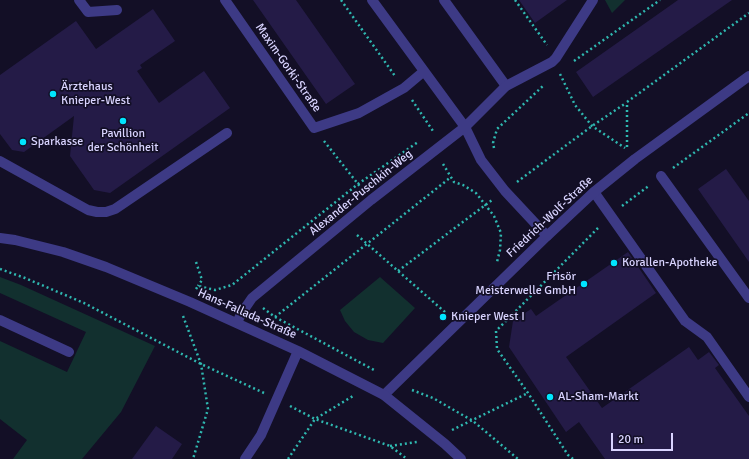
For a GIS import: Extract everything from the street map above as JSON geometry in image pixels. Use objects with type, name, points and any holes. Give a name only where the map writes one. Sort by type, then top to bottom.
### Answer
[{"type":"street","points":[[78,0],[88,12],[117,10]]},
{"type":"street","name":"Maxim-Gorki-Straße","points":[[225,0],[314,128],[359,113],[404,88],[424,72]]},
{"type":"street","points":[[372,0],[465,127],[481,160],[505,190],[547,236]]},
{"type":"street","points":[[444,0],[506,86]]},
{"type":"street","name":"Alexander-Puschkin-Weg","points":[[237,323],[241,314],[252,298],[371,200],[465,127],[506,86],[552,62],[593,0]]},
{"type":"street","name":"Friedrich-Wolf-Straße","points":[[384,395],[594,192],[635,159],[749,76]]},
{"type":"street","points":[[0,160],[88,210],[106,212],[115,209],[227,133]]},
{"type":"street","points":[[661,176],[749,298]]},
{"type":"street","points":[[594,192],[685,321],[707,337],[749,397]]},
{"type":"street","name":"Hans-Fallada-Straße","points":[[0,238],[63,252],[106,267],[190,302],[298,351],[384,395],[461,459]]},
{"type":"street","points":[[0,320],[69,352]]},
{"type":"street","points":[[245,459],[261,435],[298,351]]},
{"type":"path","points":[[340,0],[434,130],[428,135]]},
{"type":"path","points":[[515,0],[556,58]]},
{"type":"path","points":[[571,63],[660,0]]},
{"type":"path","points":[[554,76],[559,72],[575,105],[592,126],[627,150],[627,102],[749,13]]},
{"type":"path","points":[[494,154],[493,143],[497,129],[548,81]]},
{"type":"path","points":[[573,459],[568,455],[528,393],[497,349],[496,331],[611,215],[661,176],[749,113]]},
{"type":"path","points":[[314,128],[371,200]]},
{"type":"path","points":[[198,286],[215,290],[232,285],[358,184],[421,139]]},
{"type":"path","points":[[443,164],[454,182],[463,184],[476,193],[494,216],[501,233],[500,250],[496,269]]},
{"type":"path","points":[[275,317],[451,177]]},
{"type":"path","points":[[357,234],[450,316]]},
{"type":"path","points":[[193,459],[208,409],[201,364],[182,315],[202,280],[196,262]]},
{"type":"path","points":[[0,269],[84,303],[201,364],[277,399],[315,419],[390,446],[407,459]]},
{"type":"path","points":[[266,310],[275,317],[396,383],[433,398],[473,421],[518,459]]},
{"type":"path","points":[[390,446],[408,444],[436,437],[473,421],[528,393]]},
{"type":"path","points":[[288,459],[315,419],[356,394]]},
{"type":"green space","points":[[605,0],[625,0],[612,13]]},
{"type":"green space","points":[[0,277],[21,285],[155,346],[121,412],[82,459],[13,459],[27,440],[0,419],[0,341],[67,372],[86,332],[0,293]]},
{"type":"green space","points":[[380,277],[415,308],[383,343],[368,340],[354,332],[345,321],[340,310]]},
{"type":"building","points":[[253,0],[296,0],[355,84],[326,104]]},
{"type":"building","points":[[519,0],[567,0],[535,23]]},
{"type":"building","points":[[678,0],[732,0],[593,97],[576,72]]},
{"type":"building","name":"Ärztehaus Knieper-West","points":[[153,9],[175,41],[140,65],[142,68],[137,71],[159,103],[204,71],[230,108],[110,193],[94,190],[70,156],[74,116],[24,152],[12,150],[0,134],[0,75],[76,21],[96,49]]},
{"type":"building","points":[[726,169],[749,201],[749,262],[698,189]]},
{"type":"building","points":[[628,252],[656,293],[566,357],[602,408],[689,347],[698,360],[709,352],[719,365],[715,368],[749,416],[749,459],[605,459],[579,422],[566,432],[509,347],[513,321],[531,309],[536,316]]},
{"type":"building","points":[[156,426],[182,444],[172,459],[132,459]]},
{"type":"place","name":"Ärztehaus Knieper-West","points":[[53,94]]},
{"type":"place","name":"Pavillion der Schönheit","points":[[123,121]]},
{"type":"place","name":"Sparkasse","points":[[23,142]]},
{"type":"place","name":"Korallen-Apotheke","points":[[614,263]]},
{"type":"place","name":"Frisör Meisterwelle GmbH","points":[[584,284]]},
{"type":"place","name":"Knieper West I","points":[[443,317]]},
{"type":"place","name":"AL-Sham-Markt","points":[[550,397]]}]
